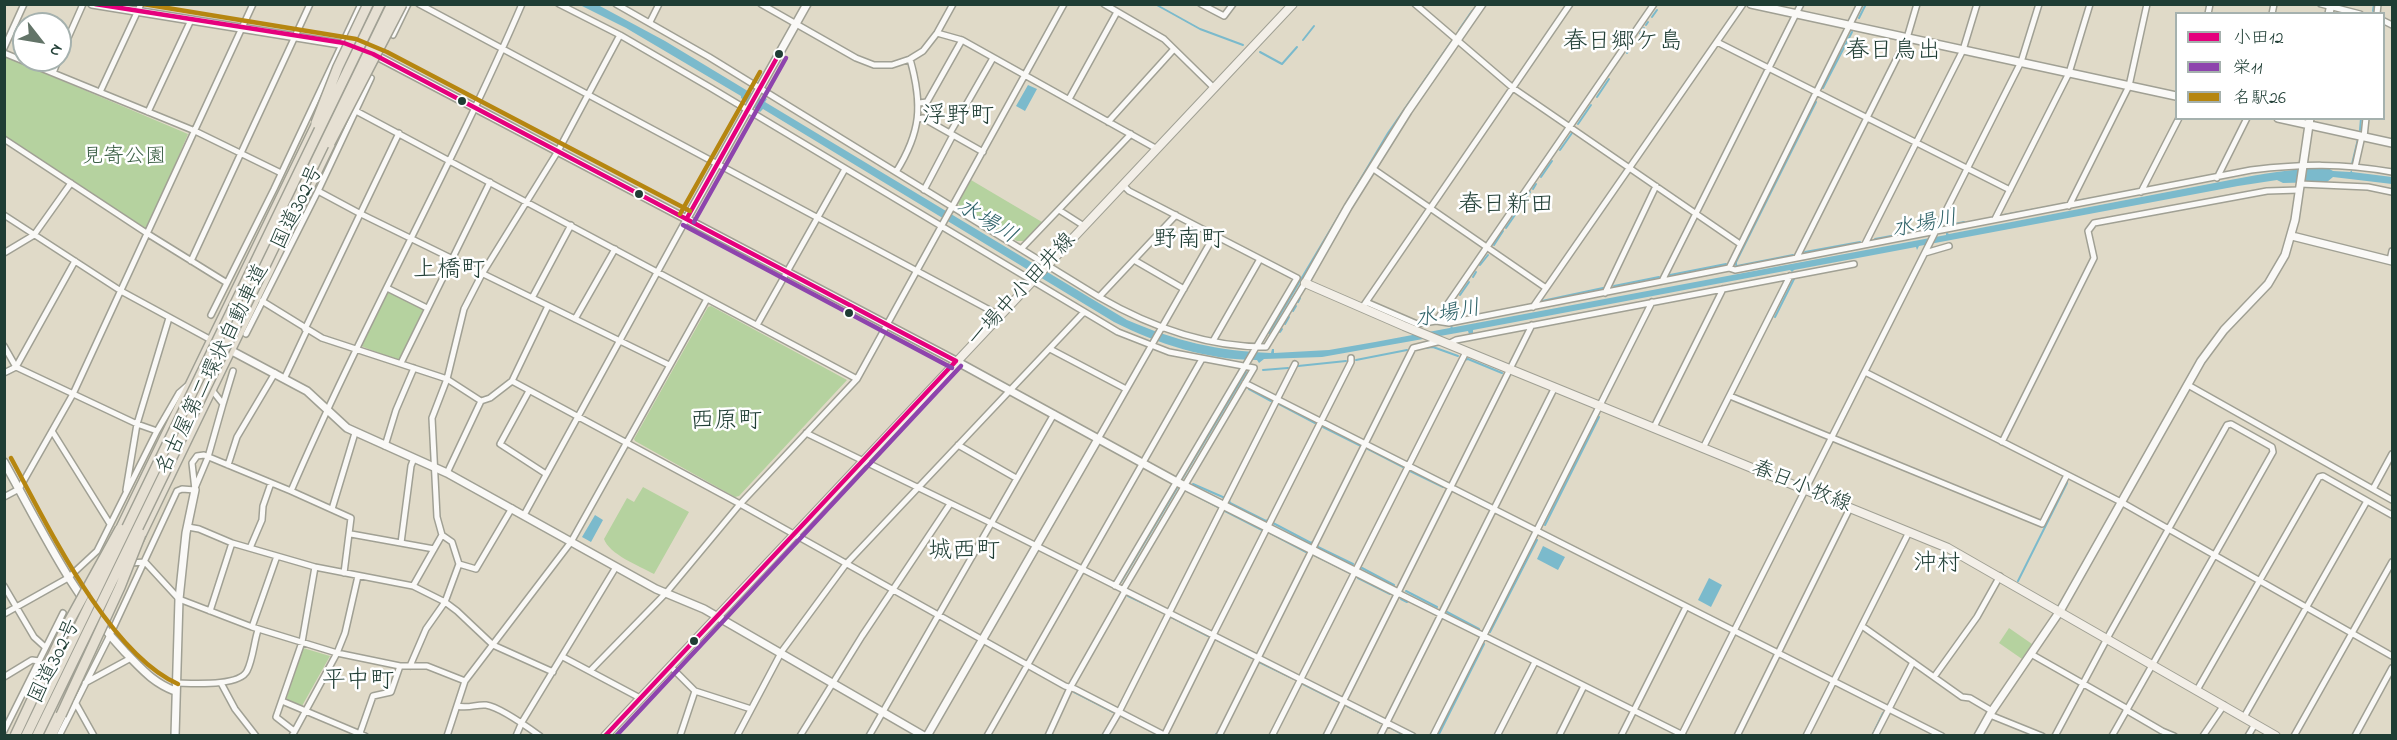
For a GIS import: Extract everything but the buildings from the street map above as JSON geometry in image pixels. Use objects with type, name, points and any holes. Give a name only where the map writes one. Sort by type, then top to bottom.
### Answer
[{"type":"highway","name":"名古屋第二環状自動車道","points":[[38,735],[392,4]]},
{"type":"highway","points":[[260,275],[400,4]]},
{"type":"highway","name":"国道302号","points":[[43,735],[357,86],[400,4]]},
{"type":"highway","name":"名古屋第二環状自動車道","points":[[26,735],[291,188],[373,5]]},
{"type":"highway","name":"国道302号","points":[[20,735],[373,5]]},
{"type":"highway","points":[[15,735],[66,627],[171,435]]},
{"type":"highway","points":[[51,735],[120,587],[168,467]]},
{"type":"main road","name":"一場中小田井線","points":[[605,735],[1293,4]]},
{"type":"main road","name":"春日小牧線","points":[[1305,283],[1364,305],[1444,343],[1960,554],[2276,735]]},
{"type":"street","points":[[4,48],[24,4]]},
{"type":"street","points":[[72,29],[83,4]]},
{"type":"street","points":[[92,4],[139,8],[191,20],[344,43],[373,54],[887,324],[1142,464],[1682,735],[2021,63],[2039,4]]},
{"type":"street","points":[[4,497],[19,489],[73,394],[253,4]]},
{"type":"street","points":[[191,261],[310,4]]},
{"type":"street","points":[[211,315],[305,125],[361,4]]},
{"type":"street","points":[[393,35],[408,4]]},
{"type":"street","points":[[419,4],[999,315]]},
{"type":"street","points":[[291,491],[326,410],[475,108],[522,4]]},
{"type":"street","points":[[559,4],[620,35],[748,109],[1118,332],[1169,352],[1202,359],[1247,364],[1254,368],[1124,590],[1070,688],[1048,735]]},
{"type":"street","points":[[616,4],[650,22],[896,172],[1021,249],[1046,267],[1137,318],[1162,328],[1213,341],[1256,348],[1266,347],[1372,168],[1408,111],[1482,4]]},
{"type":"street","points":[[650,22],[659,4]]},
{"type":"street","points":[[761,4],[856,58],[874,64],[892,65],[910,59],[923,51],[937,33],[953,4]]},
{"type":"street","points":[[524,515],[807,4]]},
{"type":"street","points":[[590,671],[666,593],[740,504],[857,379],[1064,4]]},
{"type":"street","points":[[1104,4],[1164,39],[1214,88]]},
{"type":"street","points":[[1201,4],[1224,16],[1233,4]]},
{"type":"street","points":[[1415,4],[1513,88],[1740,244]]},
{"type":"street","points":[[1570,4],[1364,305],[1417,324],[1436,321],[1451,323],[2251,170],[2304,164],[2392,172]]},
{"type":"street","points":[[1436,321],[1654,4]]},
{"type":"street","points":[[1533,307],[1743,4]]},
{"type":"street","points":[[1750,4],[2175,96]]},
{"type":"street","points":[[1662,281],[1801,4]]},
{"type":"street","points":[[1729,268],[1860,4]]},
{"type":"street","points":[[1797,257],[1907,38],[1917,4]]},
{"type":"street","points":[[1865,244],[1963,50],[1977,4]]},
{"type":"street","points":[[1995,219],[2069,73],[2090,4]]},
{"type":"street","points":[[2069,206],[2129,86],[2146,4]]},
{"type":"street","points":[[2321,4],[2350,12]]},
{"type":"street","points":[[100,92],[139,8]]},
{"type":"street","points":[[1069,99],[1118,12]]},
{"type":"street","points":[[148,112],[191,20]]},
{"type":"street","points":[[937,33],[962,40],[1157,149]]},
{"type":"street","points":[[410,666],[426,629],[446,602],[459,564],[452,542],[442,536],[437,517],[432,418],[447,379],[464,309],[482,274],[558,151],[620,35]]},
{"type":"street","points":[[919,103],[927,102],[962,40]]},
{"type":"street","points":[[1717,42],[2010,189]]},
{"type":"street","points":[[1108,122],[1174,49]]},
{"type":"street","points":[[4,53],[195,131],[281,173]]},
{"type":"street","points":[[924,190],[993,58]]},
{"type":"street","points":[[896,172],[913,141],[918,119],[919,103],[910,59]]},
{"type":"street","points":[[246,334],[318,191],[371,78]]},
{"type":"street","points":[[357,86],[360,99]]},
{"type":"street","points":[[356,111],[857,379]]},
{"type":"street","points":[[918,119],[923,118],[983,152]]},
{"type":"street","points":[[305,125],[318,120]]},
{"type":"street","points":[[2141,192],[2178,120]]},
{"type":"street","points":[[2217,178],[2246,120]]},
{"type":"street","points":[[2294,120],[2392,142]]},
{"type":"street","points":[[2355,167],[2366,120]]},
{"type":"street","points":[[1978,735],[2060,611],[2188,385],[2215,342],[2268,284],[2284,255],[2292,236],[2310,122]]},
{"type":"street","points":[[284,378],[358,213],[399,133]]},
{"type":"street","points":[[1021,249],[1131,134]]},
{"type":"street","points":[[4,139],[227,283]]},
{"type":"street","points":[[328,148],[330,165]]},
{"type":"street","points":[[290,155],[304,151]]},
{"type":"street","points":[[1372,168],[1546,288]]},
{"type":"street","points":[[757,325],[845,169]]},
{"type":"street","points":[[401,363],[490,182]]},
{"type":"street","points":[[4,253],[34,235],[71,183]]},
{"type":"street","points":[[1115,586],[1297,278],[1129,191],[1123,185]]},
{"type":"street","points":[[1605,293],[1656,186]]},
{"type":"street","points":[[2002,442],[2094,258],[2088,231],[2094,223],[2300,187],[2368,187],[2392,192]]},
{"type":"street","points":[[274,189],[278,204]]},
{"type":"street","points":[[318,191],[358,213],[669,365]]},
{"type":"street","points":[[297,212],[309,208]]},
{"type":"street","points":[[1059,210],[1084,226]]},
{"type":"street","points":[[4,214],[121,291],[307,391],[355,433],[447,473],[616,567],[666,593],[694,604],[782,651],[926,735],[1215,236]]},
{"type":"street","points":[[1099,297],[1176,215]]},
{"type":"street","points":[[532,298],[571,225]]},
{"type":"street","points":[[2292,236],[2391,260],[2392,251]]},
{"type":"street","points":[[1926,252],[1949,246]]},
{"type":"street","points":[[575,319],[615,249]]},
{"type":"street","points":[[1213,341],[1260,259]]},
{"type":"street","points":[[1134,260],[1184,289]]},
{"type":"street","points":[[4,373],[16,367],[75,261]]},
{"type":"street","points":[[1219,735],[1413,348],[1854,264]]},
{"type":"street","points":[[1703,448],[1790,276]]},
{"type":"street","points":[[227,283],[226,291],[232,297]]},
{"type":"street","points":[[387,288],[427,308]]},
{"type":"street","points":[[1654,427],[1723,289]]},
{"type":"street","points":[[447,735],[465,681],[571,542],[707,299]]},
{"type":"street","points":[[252,305],[262,301]]},
{"type":"street","points":[[262,301],[322,338],[447,379],[481,401]]},
{"type":"street","points":[[1433,735],[1652,302]]},
{"type":"street","points":[[447,473],[481,401],[490,398],[512,381],[548,306]]},
{"type":"street","points":[[737,735],[782,651],[846,564],[1084,312]]},
{"type":"street","points":[[126,491],[137,424],[169,318]]},
{"type":"street","points":[[1326,735],[1532,325]]},
{"type":"street","points":[[4,346],[16,367],[137,424],[157,431]]},
{"type":"street","points":[[1050,349],[1126,389]]},
{"type":"street","points":[[1272,735],[1466,352]]},
{"type":"street","points":[[512,381],[740,504],[1070,688],[1165,735],[1351,358]]},
{"type":"street","points":[[987,735],[1202,359]]},
{"type":"street","points":[[1105,735],[1119,712],[1295,364]]},
{"type":"street","points":[[385,446],[396,410],[414,368]]},
{"type":"street","points":[[175,735],[179,599],[188,527],[195,490],[208,457],[233,372]]},
{"type":"street","points":[[1865,372],[2121,502],[2392,656]]},
{"type":"street","points":[[228,465],[237,436],[274,374]]},
{"type":"street","points":[[1245,383],[1942,735]]},
{"type":"street","points":[[2188,385],[2392,500]]},
{"type":"street","points":[[4,614],[69,578],[96,551],[157,431],[179,393],[188,386]]},
{"type":"street","points":[[1380,735],[1555,387]]},
{"type":"street","points":[[211,389],[223,404]]},
{"type":"street","points":[[529,391],[500,444],[546,474]]},
{"type":"street","points":[[1730,396],[2042,524],[2067,475]]},
{"type":"street","points":[[869,735],[1054,414]]},
{"type":"street","points":[[2055,735],[2227,425],[2231,424],[2272,447],[2273,452],[2112,735]]},
{"type":"street","points":[[52,431],[110,524]]},
{"type":"street","points":[[332,509],[355,433]]},
{"type":"street","points":[[806,433],[991,523],[1413,735]]},
{"type":"street","points":[[958,445],[1016,478]]},
{"type":"street","points":[[2373,489],[2392,454]]},
{"type":"street","points":[[195,490],[192,463],[197,456],[208,457],[351,518],[351,534],[344,573]]},
{"type":"street","points":[[401,543],[414,458]]},
{"type":"street","points":[[4,462],[69,578],[85,602],[110,635],[156,683],[175,687],[221,683],[242,677],[247,671],[255,628],[277,556]]},
{"type":"street","points":[[135,474],[138,490]]},
{"type":"street","points":[[2197,690],[2319,477],[2323,476],[2392,515]]},
{"type":"street","points":[[250,548],[262,520],[263,506],[271,483]]},
{"type":"street","points":[[59,735],[110,635],[177,491],[195,490]]},
{"type":"street","points":[[2244,717],[2367,501]]},
{"type":"street","points":[[800,735],[950,504]]},
{"type":"street","points":[[459,564],[476,569],[512,508]]},
{"type":"street","points":[[1737,735],[1850,508]]},
{"type":"street","points":[[188,527],[199,529],[232,543],[315,567],[413,586],[446,602],[493,645],[553,672]]},
{"type":"street","points":[[1806,735],[1909,532]]},
{"type":"street","points":[[351,534],[434,549]]},
{"type":"street","points":[[413,586],[442,536]]},
{"type":"street","points":[[210,611],[232,543]]},
{"type":"street","points":[[127,563],[145,562]]},
{"type":"street","points":[[145,562],[179,599],[255,628],[337,653],[400,666],[427,666],[465,681]]},
{"type":"street","points":[[2294,735],[2392,562]]},
{"type":"street","points":[[315,567],[302,642],[276,717],[293,733],[337,653],[345,633],[358,576]]},
{"type":"street","points":[[516,735],[616,567]]},
{"type":"street","points":[[1934,677],[1977,617],[2000,576]]},
{"type":"street","points":[[4,586],[34,637],[45,647]]},
{"type":"street","points":[[1621,735],[1686,607]]},
{"type":"street","points":[[5,733],[63,613]]},
{"type":"street","points":[[1862,626],[1962,697],[1970,698],[1991,713],[2042,735]]},
{"type":"street","points":[[88,645],[90,674]]},
{"type":"street","points":[[2031,654],[2162,731],[2174,735]]},
{"type":"street","points":[[562,657],[640,698]]},
{"type":"street","points":[[85,683],[131,658]]},
{"type":"street","points":[[4,677],[32,660],[39,661]]},
{"type":"street","points":[[1497,735],[1535,662]]},
{"type":"street","points":[[1875,735],[1912,662]]},
{"type":"street","points":[[282,701],[362,735],[373,696],[391,692],[400,666]]},
{"type":"street","points":[[670,666],[695,691],[751,710]]},
{"type":"street","points":[[2355,735],[2392,668]]},
{"type":"street","points":[[221,683],[235,710],[256,735]]},
{"type":"street","points":[[1559,735],[1584,686]]},
{"type":"street","points":[[680,735],[695,691]]},
{"type":"street","points":[[75,702],[94,735]]},
{"type":"street","points":[[457,706],[467,708],[486,705],[540,735]]},
{"type":"street","points":[[2203,735],[2224,705]]},
{"type":"street","points":[[2248,735],[2255,724]]},
{"type":"green space","name":"見寄公園","points":[[4,56],[12,59],[12,72],[42,72],[188,134],[147,231],[5,137]]},
{"type":"green space","points":[[971,180],[1042,222],[1024,241],[1017,241],[960,207],[958,203]]},
{"type":"green space","points":[[388,290],[425,309],[401,362],[361,346]]},
{"type":"green space","points":[[711,306],[847,380],[739,496],[735,497],[634,439],[708,307]]},
{"type":"green space","points":[[643,487],[689,512],[654,574],[618,555],[604,539],[627,498],[634,502]]},
{"type":"green space","points":[[2009,628],[2032,644],[2022,659],[1999,643]]},
{"type":"green space","points":[[303,648],[330,656],[302,706],[286,700]]},
{"type":"water","points":[[580,5],[598,5],[665,41],[761,99],[764,97],[767,99],[765,102],[1127,320],[1197,344],[1251,352],[1271,353],[1272,349],[1274,353],[1329,350],[1375,342],[1946,235],[1946,232],[1949,234],[2279,172],[2315,168],[2350,172],[2352,170],[2352,172],[2392,177],[2392,184],[2333,177],[2327,182],[2283,183],[2277,180],[2238,186],[1919,246],[1917,250],[1916,247],[1473,330],[1473,333],[1469,334],[1468,331],[1322,357],[1264,359],[1259,363],[1257,360],[1201,354],[1165,344],[1114,322],[763,109],[760,112],[741,96],[626,28]]},
{"type":"water","points":[[1028,85],[1037,89],[1025,111],[1016,106]]},
{"type":"water","points":[[595,515],[603,520],[591,542],[582,537]]},
{"type":"water","points":[[1543,546],[1565,557],[1558,570],[1537,559]]},
{"type":"water","points":[[1709,578],[1722,585],[1711,607],[1698,600]]},
{"type":"waterway","points":[[1155,4],[1200,29],[1243,45]]},
{"type":"waterway","points":[[1859,18],[1866,4]]},
{"type":"waterway","points":[[2373,11],[2374,4]]},
{"type":"waterway","points":[[1652,17],[1657,10]]},
{"type":"waterway","points":[[1459,30],[1472,11]]},
{"type":"waterway","points":[[1303,40],[1314,26]]},
{"type":"waterway","points":[[1640,34],[1644,28]]},
{"type":"waterway","points":[[1823,88],[1852,32]]},
{"type":"waterway","points":[[1269,333],[1388,133],[1451,42]]},
{"type":"waterway","points":[[1260,52],[1282,64],[1297,47]]},
{"type":"waterway","points":[[1597,97],[1609,79]]},
{"type":"waterway","points":[[1736,265],[1816,102]]},
{"type":"waterway","points":[[1578,124],[1591,105]]},
{"type":"waterway","points":[[2360,130],[2361,120]]},
{"type":"waterway","points":[[1560,150],[1572,133]]},
{"type":"waterway","points":[[2352,164],[2358,139]]},
{"type":"waterway","points":[[1541,177],[1552,161]]},
{"type":"waterway","points":[[1533,189],[1536,184]]},
{"type":"waterway","points":[[1521,205],[1530,192]]},
{"type":"waterway","points":[[2077,201],[2093,198]]},
{"type":"waterway","points":[[2004,215],[2063,204]]},
{"type":"waterway","points":[[1506,228],[1519,209]]},
{"type":"waterway","name":"水場川","points":[[1945,226],[1964,222]]},
{"type":"waterway","name":"水場川","points":[[1875,239],[1934,228]]},
{"type":"waterway","points":[[1494,245],[1503,231]]},
{"type":"waterway","points":[[1805,252],[1860,242]]},
{"type":"waterway","points":[[1480,265],[1488,255]]},
{"type":"waterway","points":[[1737,266],[1793,255]]},
{"type":"waterway","points":[[1670,275],[1726,264]]},
{"type":"waterway","points":[[1473,277],[1476,272]]},
{"type":"waterway","points":[[1614,286],[1659,277]]},
{"type":"waterway","points":[[1775,317],[1794,279]]},
{"type":"waterway","name":"水場川","points":[[1460,295],[1469,282]]},
{"type":"waterway","points":[[1542,301],[1603,288]]},
{"type":"waterway","points":[[1298,302],[1300,298]]},
{"type":"waterway","points":[[1293,311],[1296,306]]},
{"type":"waterway","name":"水場川","points":[[1452,330],[1449,312],[1453,307]]},
{"type":"waterway","points":[[1285,324],[1289,317]]},
{"type":"waterway","name":"水場川","points":[[1451,320],[1466,317]]},
{"type":"waterway","points":[[1424,348],[1433,347],[1458,356]]},
{"type":"waterway","points":[[1356,360],[1407,350]]},
{"type":"waterway","points":[[1464,360],[1468,359],[1502,373]]},
{"type":"waterway","points":[[1298,366],[1346,361]]},
{"type":"waterway","points":[[1263,370],[1288,368]]},
{"type":"waterway","points":[[1182,479],[1246,372]]},
{"type":"waterway","points":[[1249,389],[1271,401]]},
{"type":"waterway","points":[[1279,404],[1315,423]]},
{"type":"waterway","points":[[1545,525],[1599,417]]},
{"type":"waterway","points":[[1323,427],[1361,446]]},
{"type":"waterway","points":[[1368,449],[1403,467]]},
{"type":"waterway","points":[[1410,471],[1443,487]]},
{"type":"waterway","points":[[2018,581],[2067,483]]},
{"type":"waterway","points":[[1193,484],[1225,498]]},
{"type":"waterway","points":[[1121,582],[1177,488]]},
{"type":"waterway","points":[[1187,491],[1218,507]]},
{"type":"waterway","points":[[1229,500],[1230,503],[1268,520]]},
{"type":"waterway","points":[[1225,511],[1262,530]]},
{"type":"waterway","points":[[1273,523],[1313,542]]},
{"type":"waterway","points":[[1270,533],[1306,552]]},
{"type":"waterway","points":[[1490,632],[1537,540]]},
{"type":"waterway","points":[[1317,545],[1353,564]]},
{"type":"waterway","points":[[1314,555],[1350,573]]},
{"type":"waterway","points":[[1362,568],[1394,585]]},
{"type":"waterway","points":[[1358,578],[1390,594]]},
{"type":"waterway","points":[[1406,591],[1437,607]]},
{"type":"waterway","points":[[1128,596],[1164,613]]},
{"type":"waterway","points":[[1401,599],[1407,602]]},
{"type":"waterway","points":[[1447,612],[1479,629]]},
{"type":"waterway","points":[[1171,617],[1208,636]]},
{"type":"waterway","points":[[1215,639],[1252,658]]},
{"type":"waterway","points":[[1438,736],[1484,644]]},
{"type":"waterway","points":[[1259,662],[1294,679]]},
{"type":"waterway","points":[[1303,684],[1337,701]]},
{"type":"waterway","points":[[1074,692],[1113,712]]},
{"type":"waterway","points":[[1347,706],[1381,723]]},
{"type":"waterway","points":[[1872,736],[1883,713]]},
{"type":"waterway","points":[[1123,717],[1130,720]]},
{"type":"waterway","points":[[1389,727],[1405,736]]},
{"type":"transit line","name":"小田12","points":[[95,4],[344,43],[373,54],[956,361]]},
{"type":"transit line","name":"名駅26","points":[[143,4],[356,39],[387,52],[690,211]]},
{"type":"transit line","name":"小田12","points":[[687,218],[779,54]]},
{"type":"transit line","name":"栄11","points":[[694,222],[786,58]]},
{"type":"transit line","name":"名駅26","points":[[680,214],[760,72]]},
{"type":"transit line","name":"栄11","points":[[683,225],[952,368]]},
{"type":"transit line","name":"小田12","points":[[605,736],[956,361]]},
{"type":"transit line","name":"栄11","points":[[616,736],[961,366]]},
{"type":"transit line","name":"名駅26","points":[[11,458],[61,550],[104,616],[127,645],[152,668],[178,684]]},
{"type":"district","name":"春日郷ケ島","points":[[1623,44]]},
{"type":"district","name":"春日鳥出","points":[[1893,53]]},
{"type":"district","name":"浮野町","points":[[958,118]]},
{"type":"district","name":"春日新田","points":[[1506,207]]},
{"type":"district","name":"野南町","points":[[1189,242]]},
{"type":"district","name":"上橋町","points":[[449,272]]},
{"type":"district","name":"西原町","points":[[726,423]]},
{"type":"district","name":"城西町","points":[[964,553]]},
{"type":"district","name":"沖村","points":[[1937,566]]},
{"type":"district","name":"平中町","points":[[358,683]]}]
